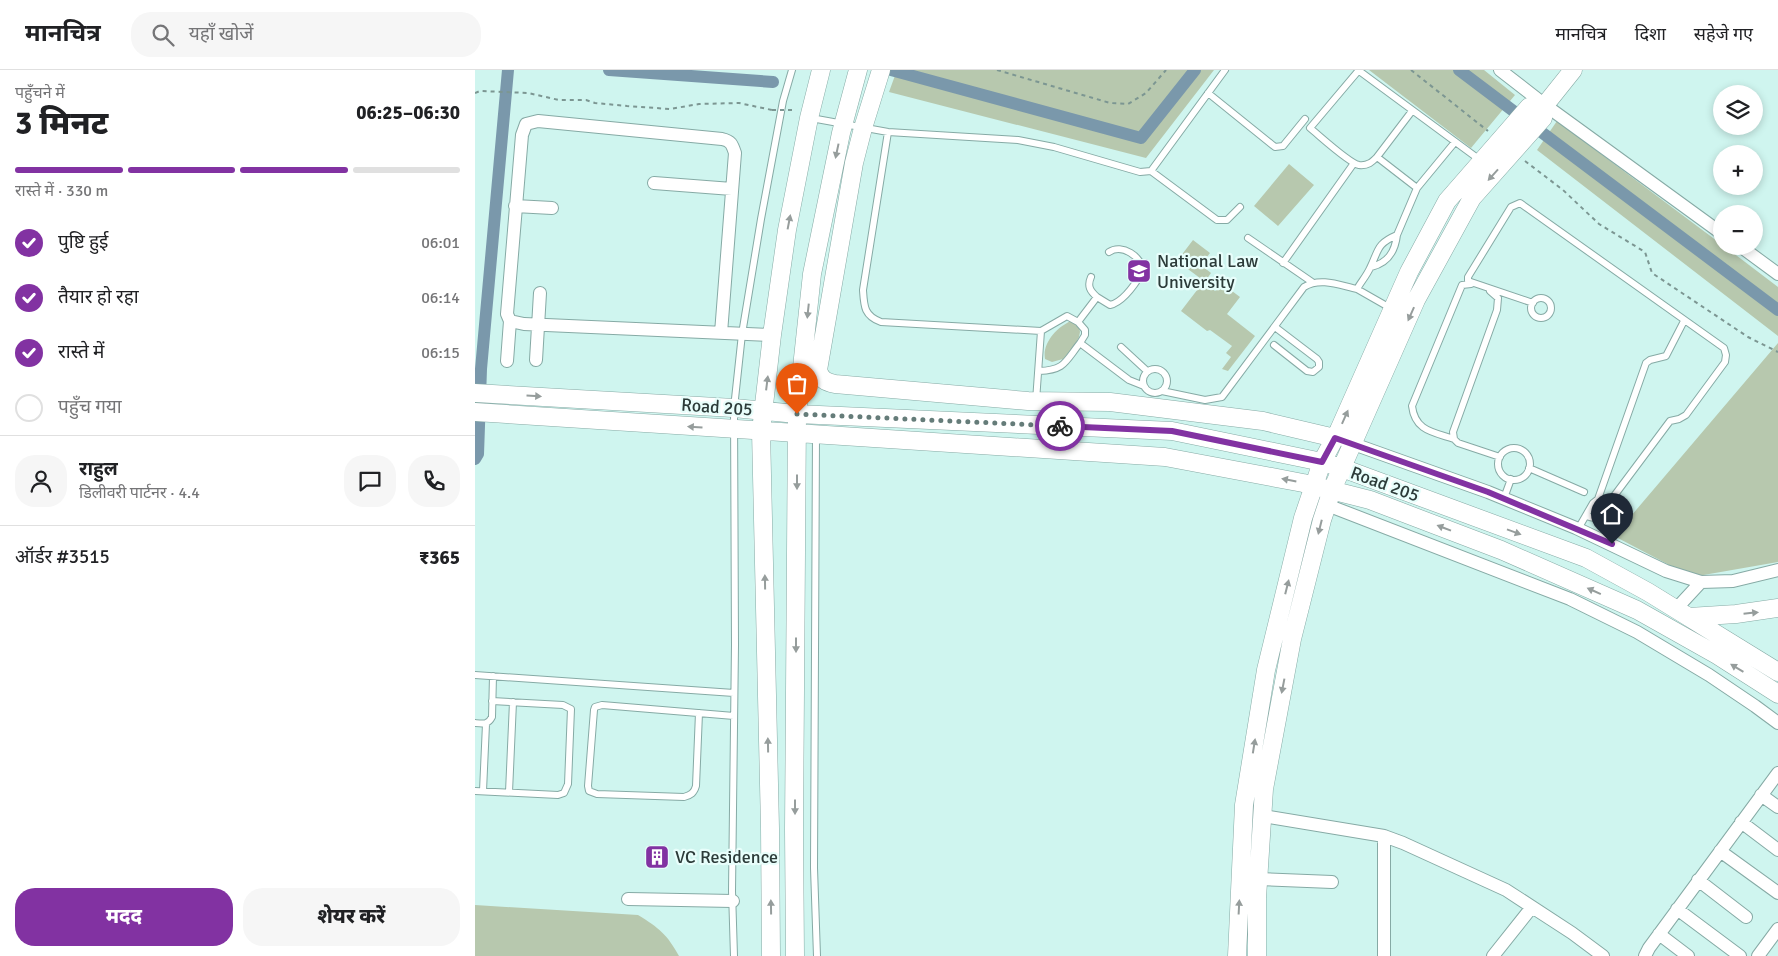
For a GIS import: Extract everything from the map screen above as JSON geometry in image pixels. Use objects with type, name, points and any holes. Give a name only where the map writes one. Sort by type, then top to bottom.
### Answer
[{"type":"main road","points":[[771,956],[761,431],[802,114],[821,70]]},
{"type":"main road","points":[[795,956],[794,820],[797,414],[812,274],[843,123],[857,70]]},
{"type":"main road","points":[[881,70],[854,163],[818,370],[825,382],[1036,401],[1110,402],[1263,421],[1335,438]]},
{"type":"main road","points":[[1237,956],[1244,805],[1263,689],[1303,518],[1324,494],[1342,468],[1417,300],[1472,198],[1512,140],[1573,70]]},
{"type":"main road","points":[[1257,956],[1264,789],[1292,639],[1324,494],[1322,462],[1335,438],[1409,272],[1447,201],[1482,161],[1512,140]]},
{"type":"main road","name":"Road 205","points":[[480,393],[734,408],[797,414],[1172,431],[1322,462],[1585,558],[1777,668]]},
{"type":"main road","name":"Road 205","points":[[480,412],[1165,457],[1324,494],[1370,500],[1501,550],[1628,606],[1717,655],[1778,694]]},
{"type":"main road","points":[[1682,613],[1736,614],[1778,608]]},
{"type":"main road","points":[[1763,684],[1777,668]]},
{"type":"street","points":[[1500,70],[1539,110],[1713,228]]},
{"type":"street","points":[[507,361],[510,321],[507,314],[522,134],[526,124],[538,121],[728,141],[733,144],[735,153],[721,333]]},
{"type":"street","points":[[654,183],[732,189]]},
{"type":"street","points":[[515,206],[552,208]]},
{"type":"street","points":[[1752,255],[1778,274]]},
{"type":"street","points":[[536,360],[540,293]]},
{"type":"street","points":[[510,321],[539,325],[772,336]]},
{"type":"street","points":[[1335,438],[1504,498],[1578,529],[1666,571],[1701,582],[1733,581],[1778,570]]},
{"type":"street","points":[[1324,494],[1578,603],[1637,632],[1693,665],[1778,723]]},
{"type":"street","points":[[1682,613],[1701,582]]},
{"type":"street","points":[[1645,956],[1677,908],[1778,772]]},
{"type":"street","points":[[1761,795],[1778,808]]},
{"type":"street","points":[[1263,816],[1384,836],[1403,843],[1505,890],[1531,906],[1595,954]]},
{"type":"street","points":[[1741,822],[1778,850]]},
{"type":"street","points":[[1384,836],[1387,955]]},
{"type":"street","points":[[1720,851],[1778,893]]},
{"type":"street","points":[[1259,879],[1332,882]]},
{"type":"street","points":[[1698,880],[1746,917]]},
{"type":"street","points":[[629,899],[733,901]]},
{"type":"street","points":[[1493,956],[1531,906]]},
{"type":"street","points":[[1677,908],[1740,956]]},
{"type":"street","points":[[1758,956],[1778,928]]},
{"type":"street","points":[[1659,934],[1688,956]]},
{"type":"lane","points":[[735,956],[733,901],[734,408],[742,334],[761,219],[783,101],[792,70]]},
{"type":"lane","points":[[1151,171],[1225,70]]},
{"type":"lane","points":[[1412,111],[1377,157],[1366,165],[1354,163],[1310,128],[1359,70],[1482,161]]},
{"type":"lane","points":[[1208,93],[1278,148],[1283,146],[1305,119]]},
{"type":"lane","points":[[802,114],[888,132],[1018,140],[1140,172],[1151,171],[1217,220],[1227,220],[1240,207]]},
{"type":"lane","points":[[888,132],[863,290],[866,311],[871,319],[881,322],[1041,332],[1067,316],[1078,322],[1085,330],[1085,336],[1080,343],[1061,367],[1054,371],[1039,372]]},
{"type":"lane","points":[[1371,267],[1384,263],[1390,256],[1395,247],[1397,234],[1417,188],[1455,142]]},
{"type":"lane","points":[[1377,157],[1417,188]]},
{"type":"lane","points":[[1283,263],[1354,163]]},
{"type":"lane","points":[[1533,303],[1468,281],[1468,276],[1511,207],[1520,203],[1724,348],[1726,355],[1725,362],[1686,415],[1670,421],[1611,500],[1608,508],[1598,517],[1587,516]]},
{"type":"lane","points":[[1357,289],[1371,267],[1377,249],[1386,239],[1397,234]]},
{"type":"lane","points":[[1249,238],[1312,282]]},
{"type":"lane","points":[[1091,277],[1089,287],[1091,293],[1111,305],[1123,298],[1143,271],[1140,261],[1125,250],[1120,248],[1109,252]]},
{"type":"lane","points":[[1080,343],[1129,380],[1153,393],[1162,391],[1205,400],[1222,397],[1304,287],[1312,282],[1323,282],[1357,289],[1393,309]]},
{"type":"lane","points":[[1454,439],[1453,432],[1499,303],[1495,294],[1470,284],[1462,286],[1412,406],[1413,415],[1417,423],[1427,430],[1500,457]]},
{"type":"lane","points":[[1078,322],[1097,297]]},
{"type":"lane","points":[[1578,529],[1593,503],[1598,499],[1646,363],[1650,360],[1666,356],[1684,321]]},
{"type":"lane","points":[[1274,345],[1307,371],[1313,372],[1319,367],[1317,359],[1275,327]]},
{"type":"lane","points":[[1036,401],[1041,332]]},
{"type":"lane","points":[[1121,347],[1147,370]]},
{"type":"lane","points":[[1147,370],[1159,368],[1165,373],[1168,381],[1162,391]]},
{"type":"lane","points":[[1143,386],[1143,378],[1147,370]]},
{"type":"lane","points":[[816,435],[814,868],[817,956]]},
{"type":"lane","points":[[1512,448],[1522,451],[1528,458],[1529,468],[1523,477],[1518,479],[1503,476],[1498,462],[1500,457],[1512,448]]},
{"type":"lane","points":[[1529,468],[1584,492]]},
{"type":"lane","points":[[1504,498],[1511,479]]},
{"type":"lane","points":[[1598,499],[1611,500]]},
{"type":"lane","points":[[475,675],[734,693]]},
{"type":"lane","points":[[483,791],[486,724],[491,717],[493,676]]},
{"type":"lane","points":[[475,791],[558,795],[564,793],[568,784],[571,709],[563,705],[492,702]]},
{"type":"lane","points":[[509,792],[513,702]]},
{"type":"lane","points":[[699,713],[696,786],[694,792],[690,795],[684,797],[597,794],[589,791],[595,707],[603,705],[699,713],[734,716]]},
{"type":"lane","points":[[475,724],[486,724]]},
{"type":"path","points":[[997,70],[1110,103],[1128,104],[1146,93],[1166,70]]},
{"type":"path","points":[[1411,70],[1512,140],[1599,224],[1645,252],[1652,273],[1748,337],[1778,352]]},
{"type":"path","points":[[475,93],[480,91],[528,93],[559,100],[586,100],[595,103],[670,109],[699,104],[739,103],[802,114]]},
{"type":"green space","points":[[897,70],[1214,70],[1146,158],[889,92]]},
{"type":"green space","points":[[1369,70],[1484,70],[1515,95],[1471,148]]},
{"type":"green space","points":[[1557,121],[1713,238],[1713,255],[1736,255],[1778,287],[1778,336],[1537,150]]},
{"type":"green space","points":[[1289,164],[1314,185],[1278,226],[1254,206]]},
{"type":"green space","points":[[1193,240],[1210,253],[1201,265],[1211,273],[1204,283],[1215,291],[1224,285],[1240,297],[1227,314],[1255,336],[1228,371],[1222,369],[1231,357],[1226,353],[1232,346],[1210,330],[1207,331],[1181,311],[1204,281],[1177,261]]},
{"type":"green space","points":[[1071,321],[1079,326],[1080,332],[1073,348],[1063,359],[1052,362],[1045,359],[1046,347],[1052,336]]},
{"type":"green space","points":[[1778,343],[1778,562],[1692,577],[1614,536]]},
{"type":"green space","points":[[475,905],[638,915],[662,932],[679,956],[475,956]]},
{"type":"waterway","points":[[475,459],[478,454],[481,369],[508,70]]},
{"type":"waterway","points":[[609,70],[773,82]]},
{"type":"waterway","points":[[891,70],[1141,138],[1195,70]]},
{"type":"waterway","points":[[1459,70],[1778,310]]},
{"type":"way so far","points":[[797,414],[1060,426]]},
{"type":"place","name":"National Law University","points":[[1139,271]]},
{"type":"place","name":"VC Residence","points":[[657,857]]},
{"type":"route","points":[[1060,426],[1172,431],[1322,462],[1335,438],[1488,492],[1612,544]]}]
